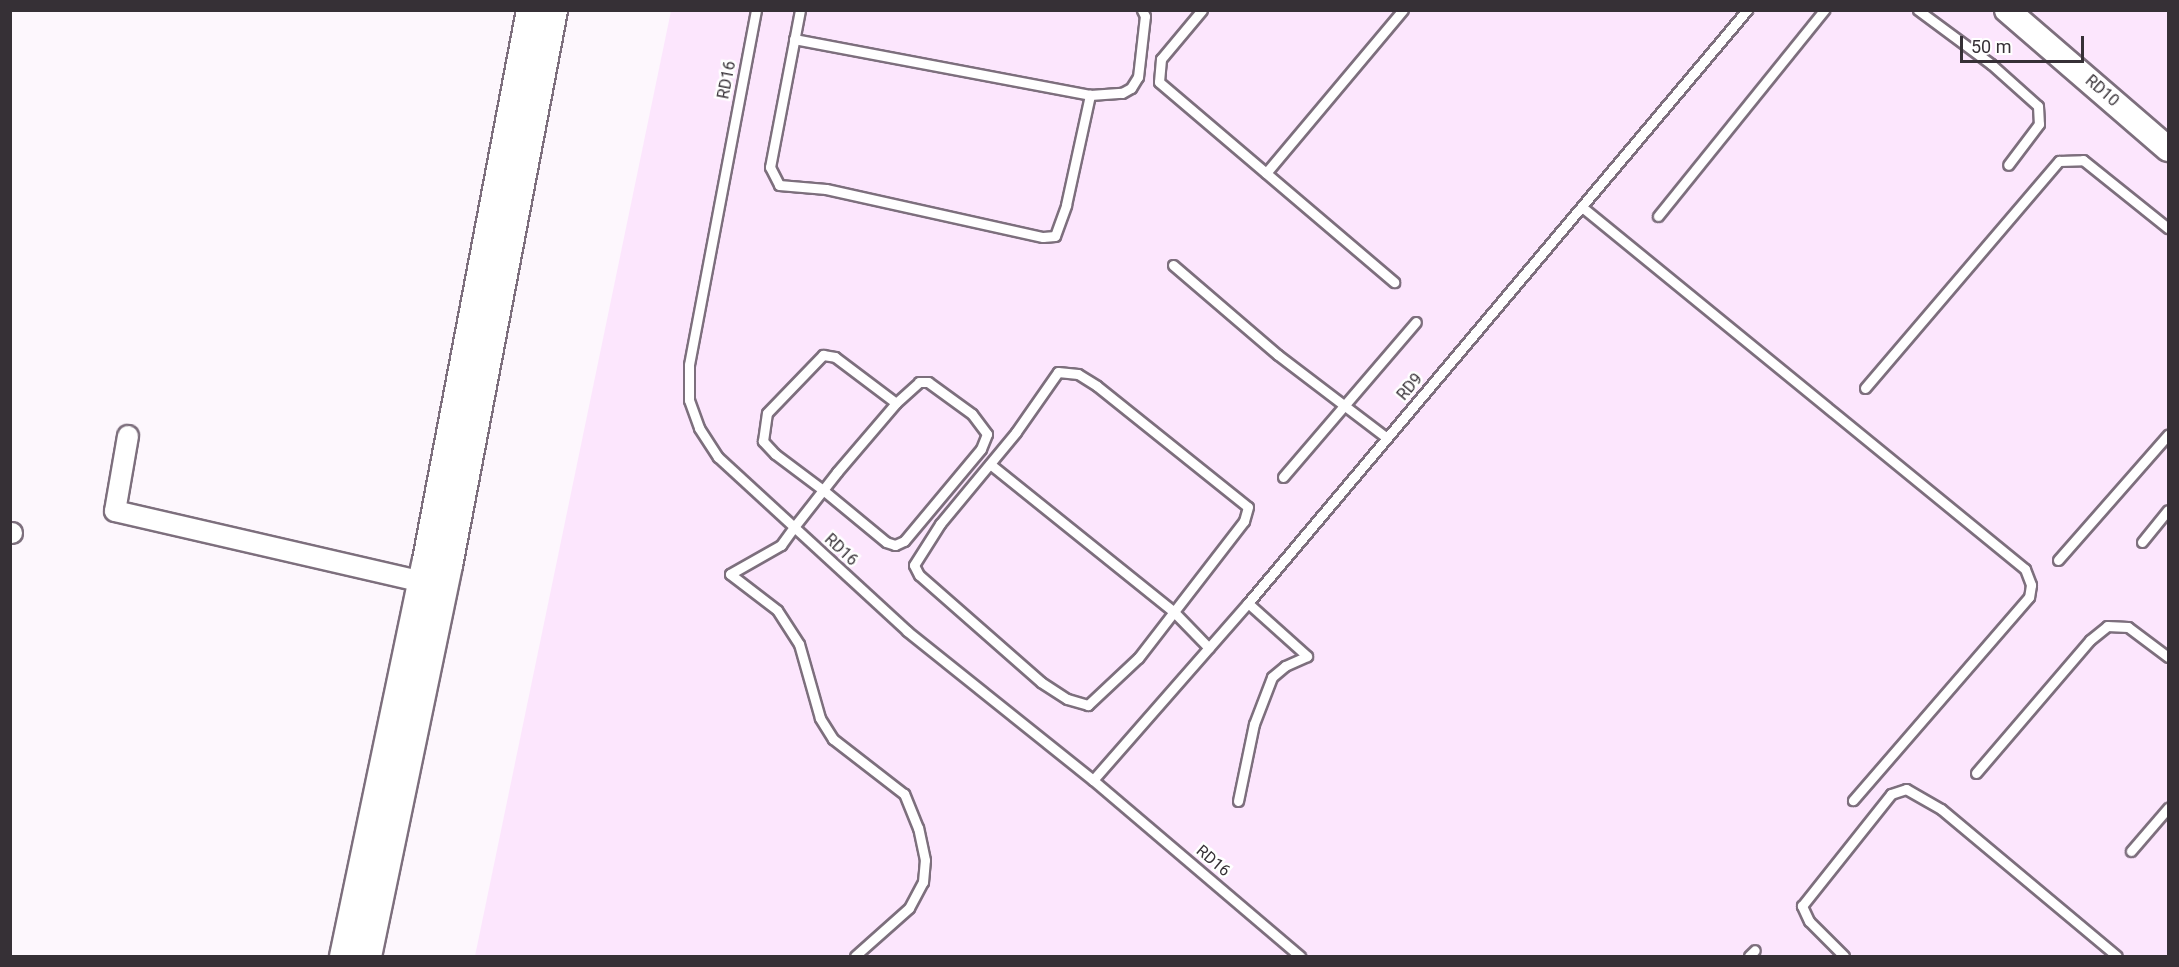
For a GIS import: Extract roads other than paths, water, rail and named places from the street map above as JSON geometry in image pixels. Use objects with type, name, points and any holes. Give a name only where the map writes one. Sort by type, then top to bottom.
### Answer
[{"type":"main road","points":[[367,957],[530,10]]},
{"type":"main road","points":[[344,957],[433,584],[553,10]]},
{"type":"street","name":"RD10","points":[[2007,10],[2169,149]]},
{"type":"street","points":[[128,436],[115,511],[433,584]]},
{"type":"lane","name":"RD16","points":[[756,10],[689,365],[689,400],[699,428],[718,457],[907,631],[1093,780],[1300,957]]},
{"type":"lane","points":[[800,10],[770,167],[779,185],[826,189],[1043,237],[1055,236],[1060,229],[1090,95]]},
{"type":"lane","points":[[794,39],[1090,95],[1122,93],[1135,83],[1145,16],[1142,10]]},
{"type":"lane","points":[[1202,10],[1161,60],[1159,82],[1394,282]]},
{"type":"lane","points":[[1266,173],[1403,10]]},
{"type":"lane","name":"RD9","points":[[1093,780],[1248,603],[1747,10]]},
{"type":"lane","points":[[1658,216],[1824,10]]},
{"type":"lane","points":[[1918,10],[1991,64],[2038,106],[2039,124],[2008,165]]},
{"type":"lane","points":[[1865,388],[2059,162],[2083,160],[2169,228]]},
{"type":"lane","points":[[1582,207],[2025,568],[2031,585],[2029,597],[1853,800]]},
{"type":"lane","points":[[1173,265],[1278,355],[1387,438]]},
{"type":"lane","points":[[1283,477],[1347,406],[1416,322]]},
{"type":"lane","points":[[855,957],[909,908],[923,882],[925,860],[918,828],[904,794],[833,740],[819,718],[799,644],[777,610],[730,574],[769,555],[794,527],[823,490],[896,403],[919,382],[928,382],[984,426],[987,434],[981,449],[913,531],[895,545],[823,490],[763,441],[767,413],[824,355],[835,357],[896,403]]},
{"type":"lane","points":[[1058,372],[1068,372],[1097,386],[1248,507],[1244,521],[1138,658],[1088,705],[1067,699],[1041,682],[919,575],[914,565],[940,524],[990,464],[1058,372]]},
{"type":"lane","points":[[2058,560],[2169,435]]},
{"type":"lane","points":[[990,464],[1174,612],[1209,648]]},
{"type":"lane","points":[[2142,542],[2169,510]]},
{"type":"lane","points":[[1238,801],[1254,724],[1272,677],[1285,666],[1307,656],[1248,603]]},
{"type":"lane","points":[[1976,773],[2090,640],[2107,626],[2128,627],[2169,657]]},
{"type":"lane","points":[[1844,957],[1809,921],[1802,906],[1891,794],[1906,789],[1941,809],[2115,956]]},
{"type":"lane","points":[[2131,851],[2169,808]]}]
